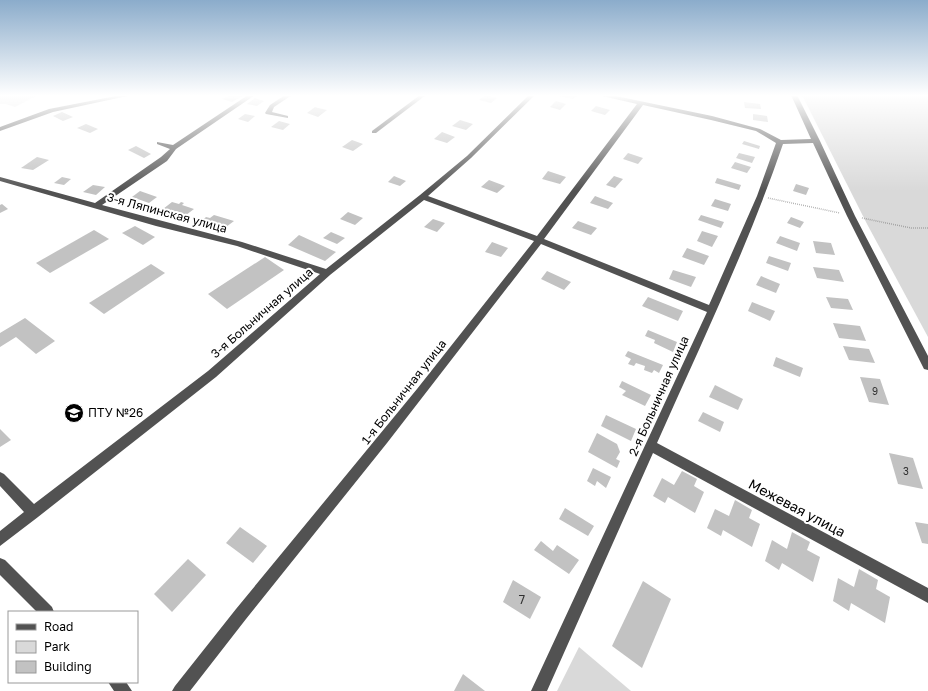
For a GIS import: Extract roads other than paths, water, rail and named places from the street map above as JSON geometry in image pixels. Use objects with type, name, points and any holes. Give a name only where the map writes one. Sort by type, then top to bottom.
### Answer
[{"type":"street","points":[[96,206],[164,159],[174,148],[205,127]]},
{"type":"street","points":[[374,132],[380,127]]},
{"type":"street","name":"3-я Больничная улица","points":[[0,539],[212,374],[327,273],[423,197],[499,127]]},
{"type":"street","name":"1-я Больничная улица","points":[[180,691],[204,658],[345,487],[539,240],[575,193],[620,127]]},
{"type":"street","points":[[747,127],[758,130],[780,142],[817,141]]},
{"type":"street","points":[[810,127],[851,216],[928,366]]},
{"type":"street","points":[[159,142],[174,148]]},
{"type":"street","name":"2-я Больничная улица","points":[[539,691],[652,446],[712,310],[761,196],[780,142]]},
{"type":"street","name":"3-я Ляпинская улица","points":[[0,180],[240,244],[327,273]]},
{"type":"street","points":[[423,197],[539,240],[712,310]]},
{"type":"street","name":"Межевая улица","points":[[652,446],[928,596]]},
{"type":"street","points":[[0,478],[34,513]]},
{"type":"street","points":[[0,564],[46,611]]},
{"type":"street","points":[[117,683],[124,691]]},
{"type":"place","name":"ПТУ №26","points":[[74,413]]}]
